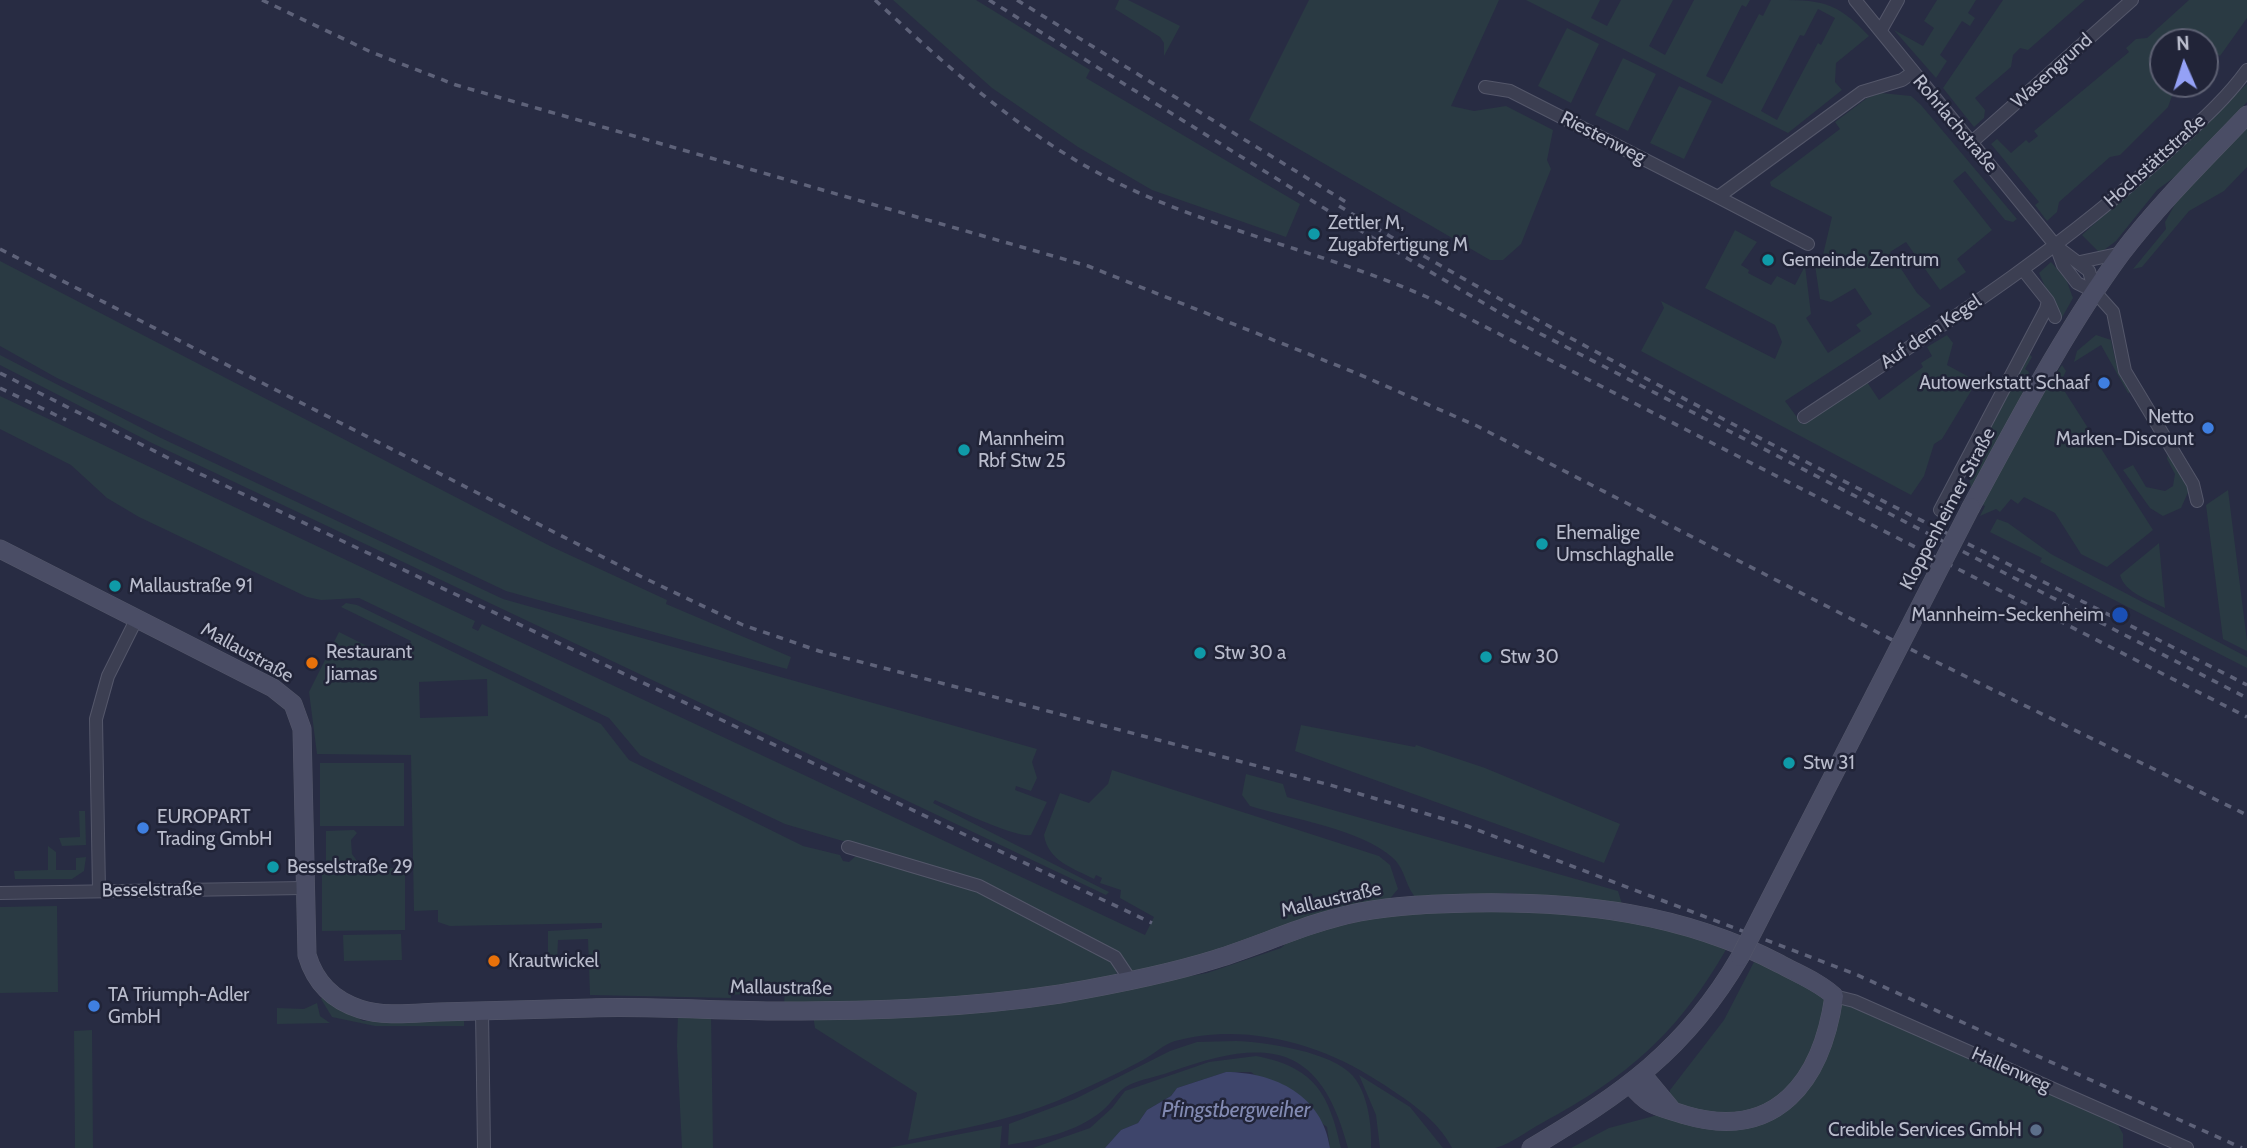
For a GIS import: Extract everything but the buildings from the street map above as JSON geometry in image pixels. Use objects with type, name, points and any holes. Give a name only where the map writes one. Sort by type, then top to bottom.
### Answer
[{"type":"street","name":"Rohrlachstraße","points":[[1855,0],[2056,246],[2089,271],[2095,292]]},
{"type":"street","points":[[1881,30],[1898,0]]},
{"type":"street","name":"Wasengrund","points":[[1972,142],[2132,0]]},
{"type":"street","name":"Hochstättstraße","points":[[2056,246],[2135,181],[2227,96],[2247,71]]},
{"type":"street","points":[[1718,197],[1741,183],[1861,92],[1902,80],[1912,73]]},
{"type":"street","name":"Riestenweg","points":[[1485,87],[1510,91],[1808,244]]},
{"type":"street","name":"Kloppenheimer Straße","points":[[1531,1148],[1637,1080],[1688,1033],[1717,997],[1971,507],[2060,348],[2123,253],[2165,201],[2247,115]]},
{"type":"street","name":"Rohrlachstraße","points":[[2056,246],[2063,265],[2077,283],[2095,292]]},
{"type":"street","name":"Auf dem Kegel","points":[[1804,416],[2024,271],[2056,246]]},
{"type":"street","points":[[2080,262],[2123,253]]},
{"type":"street","points":[[2024,271],[2048,301],[2055,317]]},
{"type":"street","points":[[2095,292],[2113,312],[2125,371],[2193,484],[2197,501]]},
{"type":"street","points":[[1940,510],[2037,330],[2048,301]]},
{"type":"street","name":"Mallaustraße","points":[[0,549],[277,690],[295,707],[302,729],[303,887],[307,955],[316,979],[334,996],[371,1012],[671,1007],[778,1011],[914,1008],[992,1002],[1131,981],[1217,958],[1277,935],[1358,913],[1413,905],[1532,903],[1629,912],[1716,934],[1825,988],[1834,996]]},
{"type":"street","points":[[99,891],[96,719],[108,676],[137,618]]},
{"type":"street","points":[[848,847],[874,852],[979,886],[1115,957],[1131,981]]},
{"type":"street","name":"Besselstraße","points":[[0,892],[303,887]]},
{"type":"street","points":[[1637,1080],[1645,1102],[1719,1122],[1743,1121],[1782,1105],[1807,1080],[1818,1059],[1834,996]]},
{"type":"street","name":"Hallenweg","points":[[1834,996],[1854,1001],[2187,1148]]},
{"type":"street","points":[[482,1012],[484,1148]]},
{"type":"shaded area","points":[[893,0],[976,0],[1090,70],[1086,78],[1300,204],[1286,237],[1152,190],[1078,147],[992,88]]},
{"type":"shaded area","points":[[1119,0],[1128,0],[1180,26],[1164,56],[1164,43],[1160,37],[1115,9]]},
{"type":"shaded area","points":[[1309,0],[1499,0],[1451,106],[1474,111],[1506,106],[1553,130],[1547,160],[1551,169],[1521,244],[1503,260],[1490,260],[1249,120]]},
{"type":"shaded area","points":[[1526,0],[1600,0],[1591,18],[1607,26],[1621,0],[1673,0],[1649,46],[1665,55],[1694,0],[1750,0],[1746,7],[1742,5],[1706,76],[1722,84],[1759,14],[1763,16],[1771,0],[1815,2],[1836,9],[1869,36],[1836,63],[1835,82],[1842,90],[1788,133]],"holes":[[[1818,9],[1835,18],[1821,45],[1818,43],[1777,120],[1761,111],[1800,35],[1804,36]]]},
{"type":"shaded area","points":[[1937,0],[1976,0],[1968,13],[1975,18],[1970,26],[1962,21],[1940,55],[1947,61],[1936,78],[1894,30],[1923,46],[1934,28],[1924,21]]},
{"type":"shaded area","points":[[2003,0],[2085,0],[2028,50],[2020,48],[2013,55],[2011,67],[1975,98],[1985,110],[1984,118],[1974,127],[1943,88]]},
{"type":"shaded area","points":[[2189,0],[2247,0],[2247,18],[2220,56],[2219,28],[2158,28]]},
{"type":"shaded area","points":[[1567,28],[1599,44],[1571,103],[1538,86]]},
{"type":"shaded area","points":[[2149,36],[2149,98],[2171,98],[2168,107],[2120,155],[2110,157],[2059,202],[2057,212],[2047,221],[2035,205],[2039,202],[1991,144],[1997,139],[2011,153],[2026,140],[2029,143],[2038,136],[2034,131],[2129,52],[2126,48],[2136,39]]},
{"type":"shaded area","points":[[1623,58],[1656,74],[1628,131],[1595,115]]},
{"type":"shaded area","points":[[2247,84],[2247,102],[2184,170],[2157,190],[2116,241],[2100,253],[2082,235]]},
{"type":"shaded area","points":[[1679,86],[1712,101],[1684,159],[1650,143]]},
{"type":"shaded area","points":[[1881,93],[1911,96],[1921,105],[2017,219],[2013,222],[2005,220],[1965,171],[1953,181],[1992,230],[1957,259],[1966,272],[1940,290],[1906,242],[1890,252],[1917,293],[1931,306],[1785,401],[1802,424],[1867,382],[1879,400],[1923,367],[1921,363],[1932,356],[1927,347],[1947,335],[1953,343],[1947,365],[1969,377],[1971,391],[1942,439],[1934,444],[1924,476],[1911,495],[1641,351],[1664,308],[1661,301],[1775,359],[1782,342],[1775,325],[1705,288],[1735,230],[1757,242],[1741,265],[1749,270],[1748,273],[1771,285],[1777,276],[1795,285],[1805,266],[1811,314],[1806,318],[1828,353],[1861,331],[1856,325],[1872,314],[1855,288],[1831,302],[1820,299],[1815,265],[1821,263],[1832,217],[1771,186],[1770,182],[1840,129],[1835,122],[1867,98]]},
{"type":"shaded area","points":[[2247,122],[2247,167],[2224,191],[2189,211],[2142,267],[2133,269],[2166,229],[2165,222],[2179,197]]},
{"type":"shaded area","points":[[0,261],[550,546],[667,600],[666,604],[791,657],[787,669],[506,591],[57,378],[0,346]]},
{"type":"shaded area","points":[[2051,262],[2066,279],[2073,298],[2060,321],[2039,273]]},
{"type":"shaded area","points":[[2096,335],[2111,340],[2116,363],[2133,392],[2128,393],[2101,345],[2074,362],[2077,351]]},
{"type":"shaded area","points":[[2029,354],[2032,357],[2025,369],[2029,372],[2020,401],[1971,488],[1969,476],[1976,473],[1982,462],[1980,449]]},
{"type":"shaded area","points":[[0,355],[161,438],[503,599],[1037,749],[1032,762],[1037,778],[1031,791],[1016,786],[1015,790],[1047,802],[1031,835],[998,827],[935,800],[933,803],[1109,892],[1106,895],[152,443],[0,365]]},
{"type":"shaded area","points":[[2062,365],[2066,371],[2060,384],[2153,530],[2107,567],[2081,554],[2055,513],[2024,497],[2018,504],[2011,499],[2000,512],[1996,509],[1980,516],[1985,506],[1981,504],[2043,392]]},
{"type":"shaded area","points":[[0,396],[475,621],[472,628],[478,631],[482,624],[1145,935],[1154,917],[1120,898],[1121,890],[1100,883],[1102,878],[1096,875],[1094,879],[1063,863],[1046,844],[1044,835],[1060,793],[1089,803],[1108,784],[1112,770],[1379,856],[1390,865],[1398,889],[1388,901],[1163,967],[1131,972],[972,879],[785,824],[640,755],[609,718],[359,598],[321,600],[307,597],[139,517],[107,498],[71,465],[0,429]]},
{"type":"shaded area","points":[[2168,453],[2190,488],[2181,508],[2163,516],[2150,508],[2123,470],[2133,465],[2146,487],[2165,491],[2173,486],[2175,474],[2167,459]]},
{"type":"shaded area","points":[[2228,490],[2247,651],[2223,639],[2206,505]]},
{"type":"shaded area","points":[[1997,519],[2008,523],[2051,554],[2247,657],[2247,668],[2040,562],[2042,558],[1990,532]]},
{"type":"shaded area","points":[[2159,543],[2165,608],[2132,591],[2120,575]]},
{"type":"shaded area","points":[[346,603],[357,605],[601,724],[629,760],[803,846],[840,855],[843,861],[849,862],[857,855],[977,889],[1112,961],[1117,972],[1115,977],[981,1000],[784,1004],[785,991],[731,995],[731,998],[590,995],[588,939],[558,940],[557,961],[550,961],[548,966],[548,931],[602,928],[602,923],[450,926],[438,922],[438,910],[414,911],[411,755],[317,754],[309,692],[339,632],[383,654],[388,645],[406,653],[411,641],[341,607]],"holes":[[[487,679],[488,716],[420,718],[419,682]]]},
{"type":"shaded area","points":[[1301,725],[1415,747],[1416,745],[1485,768],[1620,824],[1604,863],[1295,751]]},
{"type":"shaded area","points":[[320,763],[404,763],[404,826],[320,826]]},
{"type":"shaded area","points":[[1246,774],[1283,784],[1287,797],[1618,891],[1622,904],[1508,893],[1417,899],[1393,858],[1363,839],[1250,806],[1242,795]]},
{"type":"shaded area","points":[[79,811],[85,811],[86,845],[62,846],[59,838],[80,837]]},
{"type":"shaded area","points":[[354,830],[357,833],[351,840],[352,854],[357,861],[352,865],[329,866],[326,861],[326,831]]},
{"type":"shaded area","points":[[48,846],[56,852],[56,870],[76,870],[76,858],[86,857],[84,871],[72,879],[15,879],[14,871],[48,870]]},
{"type":"shaded area","points":[[322,868],[405,868],[405,930],[322,931]]},
{"type":"shaded area","points":[[57,906],[58,992],[0,993],[0,907]]},
{"type":"shaded area","points":[[1506,907],[1632,920],[1727,948],[1690,1005],[1649,1050],[1601,1088],[1513,1141],[1495,1148],[1452,1148],[1429,1118],[1409,1102],[1378,1081],[1332,1056],[1281,1040],[1227,1034],[1171,1042],[1122,1071],[1057,1101],[1021,1114],[908,1140],[917,1093],[815,1028],[813,1015],[1123,988],[1207,973],[1281,948],[1293,937],[1396,913]]},
{"type":"shaded area","points":[[401,934],[402,960],[344,961],[343,935]]},
{"type":"shaded area","points":[[1755,960],[1775,965],[2118,1125],[2123,1134],[2123,1148],[1571,1148],[1609,1128],[1669,1112],[1670,1090],[1724,1020]]},
{"type":"shaded area","points":[[323,996],[363,1021],[464,1021],[464,1026],[375,1026],[332,1017],[321,999]]},
{"type":"shaded area","points":[[317,1003],[320,1016],[330,1023],[277,1024],[277,1008],[304,1009]]},
{"type":"shaded area","points":[[711,1012],[713,1148],[682,1148],[678,1013]]},
{"type":"shaded area","points":[[92,1030],[93,1148],[75,1148],[74,1031]]},
{"type":"shaded area","points":[[1236,1041],[1298,1050],[1343,1068],[1358,1083],[1366,1101],[1371,1148],[1348,1148],[1336,1112],[1322,1086],[1304,1068],[1284,1057],[1261,1053],[1234,1054],[1204,1061],[1134,1083],[1121,1090],[1102,1111],[1081,1125],[1008,1145],[1009,1124],[1075,1099],[1170,1051],[1197,1042]]},
{"type":"shaded area","points":[[1256,1056],[1292,1067],[1316,1086],[1331,1112],[1341,1148],[1330,1148],[1327,1127],[1251,1072],[1226,1072],[1177,1088],[1171,1096],[1147,1110],[1138,1123],[1121,1130],[1105,1148],[1033,1148],[1090,1128],[1112,1108],[1125,1091],[1209,1062]]},
{"type":"shaded area","points":[[1359,1075],[1410,1107],[1443,1148],[1380,1148],[1376,1115]]},
{"type":"shaded area","points":[[1002,1126],[1000,1148],[888,1148]]},
{"type":"water","name":"Pfingstbergweiher","points":[[1226,1072],[1262,1077],[1294,1090],[1318,1114],[1326,1130],[1330,1148],[1105,1148],[1121,1130],[1138,1123],[1147,1110],[1171,1096],[1177,1088]]},
{"type":"railway","points":[[262,0],[371,52],[456,85],[1088,266],[1356,373],[1477,426],[1904,646],[2247,815]]},
{"type":"railway","points":[[875,0],[992,102],[1055,147],[1122,185],[1197,216],[1389,281],[1427,297],[2247,717]]},
{"type":"railway","points":[[989,0],[1356,228],[1502,314],[2247,698]]},
{"type":"railway","points":[[1017,0],[1351,205]]},
{"type":"railway","points":[[1339,206],[1450,271],[1675,394],[2247,685]]},
{"type":"railway","points":[[0,249],[642,577],[743,625],[819,651],[1330,785],[1467,826],[1855,974],[2242,1148]]},
{"type":"railway","points":[[0,373],[192,470],[1152,923]]},
{"type":"railway","points":[[0,388],[66,420]]},
{"type":"place","name":"Zettler M, Zugabfertigung M","points":[[1314,234]]},
{"type":"place","name":"Gemeinde Zentrum","points":[[1768,260]]},
{"type":"place","name":"Autowerkstatt Schaaf","points":[[2104,383]]},
{"type":"place","name":"Netto Marken-Discount","points":[[2208,428]]},
{"type":"place","name":"Mannheim Rbf Stw 25","points":[[964,450]]},
{"type":"place","name":"Ehemalige Umschlaghalle","points":[[1542,544]]},
{"type":"place","name":"Mallaustraße 91","points":[[115,586]]},
{"type":"place","name":"Mannheim-Seckenheim","points":[[2120,615]]},
{"type":"place","name":"Stw 30 a","points":[[1200,653]]},
{"type":"place","name":"Stw 30","points":[[1486,657]]},
{"type":"place","name":"Restaurant Jiamas","points":[[312,663]]},
{"type":"place","name":"Stw 31","points":[[1789,763]]},
{"type":"place","name":"EUROPART Trading GmbH","points":[[143,828]]},
{"type":"place","name":"Besselstraße 29","points":[[273,867]]},
{"type":"place","name":"Krautwickel","points":[[494,961]]},
{"type":"place","name":"TA Triumph-Adler GmbH","points":[[94,1006]]},
{"type":"place","name":"Credible Services GmbH","points":[[2036,1130]]}]
